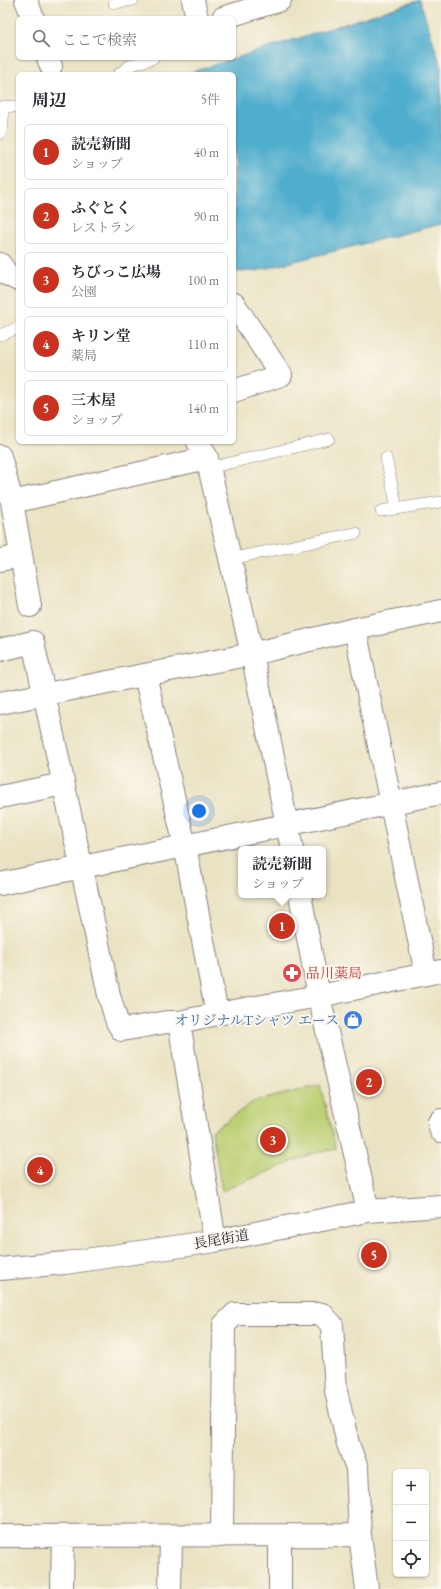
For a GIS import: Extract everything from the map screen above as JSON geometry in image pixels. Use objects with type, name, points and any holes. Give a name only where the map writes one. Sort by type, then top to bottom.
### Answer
[{"type":"street","points":[[26,0],[32,16]]},
{"type":"street","points":[[193,0],[197,16]]},
{"type":"street","points":[[229,16],[280,0]]},
{"type":"street","points":[[0,264],[8,275],[16,279]]},
{"type":"street","points":[[236,307],[281,375],[236,390]]},
{"type":"street","points":[[0,456],[12,502],[30,606]]},
{"type":"street","points":[[12,502],[204,456],[230,558],[252,654],[291,846]]},
{"type":"street","points":[[0,560],[21,556]]},
{"type":"street","points":[[0,703],[252,654],[355,629],[441,611]]},
{"type":"street","points":[[0,650],[34,642],[109,995],[117,1022],[122,1030],[167,1022],[178,1022],[319,996],[434,972],[390,804],[355,629]]},
{"type":"street","points":[[145,675],[185,846],[216,1014]]},
{"type":"street","points":[[0,797],[63,784]]},
{"type":"street","points":[[0,884],[441,793]]},
{"type":"street","points":[[301,898],[319,996],[368,1210]]},
{"type":"street","points":[[178,1022],[215,1241]]},
{"type":"street","points":[[441,1120],[439,1122],[441,1131]]},
{"type":"street","name":"長尾街道","points":[[0,1269],[65,1264],[215,1241],[368,1210],[441,1206]]},
{"type":"street","points":[[222,1536],[224,1325],[235,1314],[322,1314],[332,1325],[336,1391],[345,1430],[357,1468],[360,1535],[367,1589]]},
{"type":"street","points":[[0,1536],[170,1537],[360,1535]]},
{"type":"street","points":[[62,1589],[63,1536]]},
{"type":"street","points":[[280,1536],[280,1589]]},
{"type":"street","points":[[170,1537],[170,1589]]},
{"type":"lane","points":[[114,4],[133,0]]},
{"type":"lane","points":[[122,72],[129,66],[147,60]]},
{"type":"lane","points":[[0,134],[4,126],[3,106],[16,107]]},
{"type":"lane","points":[[0,335],[16,329]]},
{"type":"lane","points":[[204,456],[328,439]]},
{"type":"lane","points":[[386,458],[397,508]]},
{"type":"lane","points":[[381,511],[441,502]]},
{"type":"lane","points":[[230,558],[356,533]]},
{"type":"green space","points":[[320,1085],[336,1149],[308,1155],[222,1191],[212,1131],[253,1102]]},
{"type":"water","points":[[420,0],[441,66],[441,224],[256,271],[236,272],[236,72],[191,72],[229,60],[236,60],[236,58]]},
{"type":"place","name":"読売新聞","points":[[282,926]]},
{"type":"place","name":"品川薬局","points":[[292,973]]},
{"type":"place","name":"オリジナルTシャツ エース","points":[[353,1020]]},
{"type":"place","name":"ふぐとく","points":[[369,1082]]},
{"type":"place","name":"ちびっこ広場","points":[[273,1140]]},
{"type":"place","name":"キリン堂","points":[[40,1170]]},
{"type":"place","name":"三木屋","points":[[374,1255]]}]
